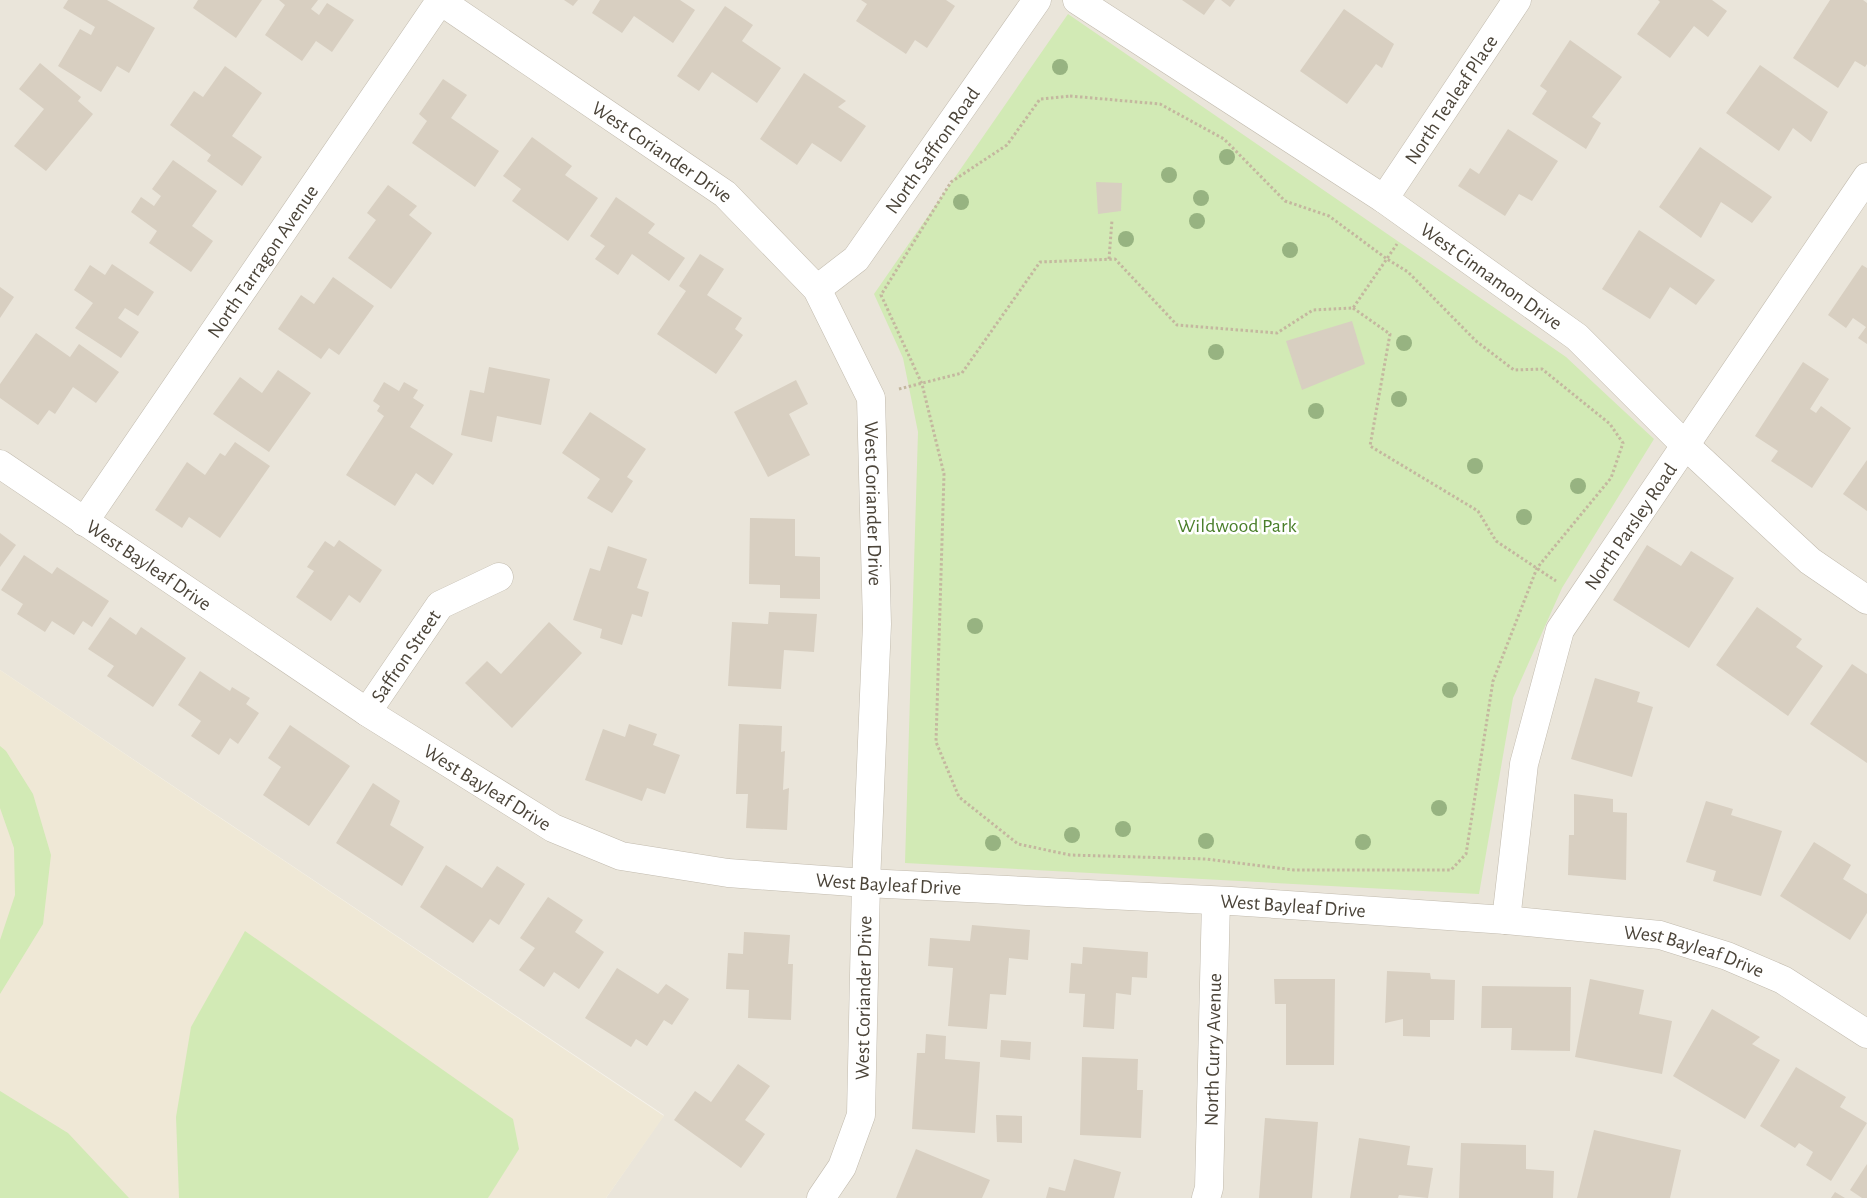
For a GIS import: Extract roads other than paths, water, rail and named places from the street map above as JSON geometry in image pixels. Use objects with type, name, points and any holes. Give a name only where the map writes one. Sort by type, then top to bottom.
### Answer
[{"type":"street","name":"West Coriander Drive","points":[[440,0],[725,194],[817,289],[871,398],[877,624],[866,883],[861,1114],[842,1167],[821,1198]]},
{"type":"street","name":"North Tarragon Avenue","points":[[84,522],[440,0]]},
{"type":"street","name":"North Saffron Road","points":[[817,289],[856,259],[1037,0]]},
{"type":"street","name":"West Cinnamon Drive","points":[[1077,0],[1384,199],[1577,337],[1685,445],[1810,560],[1867,600]]},
{"type":"street","name":"North Tealeaf Place","points":[[1384,199],[1517,0]]},
{"type":"street","name":"North Parsley Road","points":[[1506,920],[1524,764],[1560,630],[1867,177]]},
{"type":"street","name":"West Bayleaf Drive","points":[[0,464],[368,712],[553,828],[622,856],[728,873],[866,883],[1216,900],[1506,920],[1660,935],[1727,956],[1783,980],[1867,1034]]},
{"type":"street","name":"Saffron Street","points":[[368,712],[440,606],[499,577]]},
{"type":"street","name":"North Curry Avenue","points":[[1206,1198],[1209,1188],[1216,900]]},
{"type":"park label","name":"Wildwood Park","points":[[1237,525]]}]
